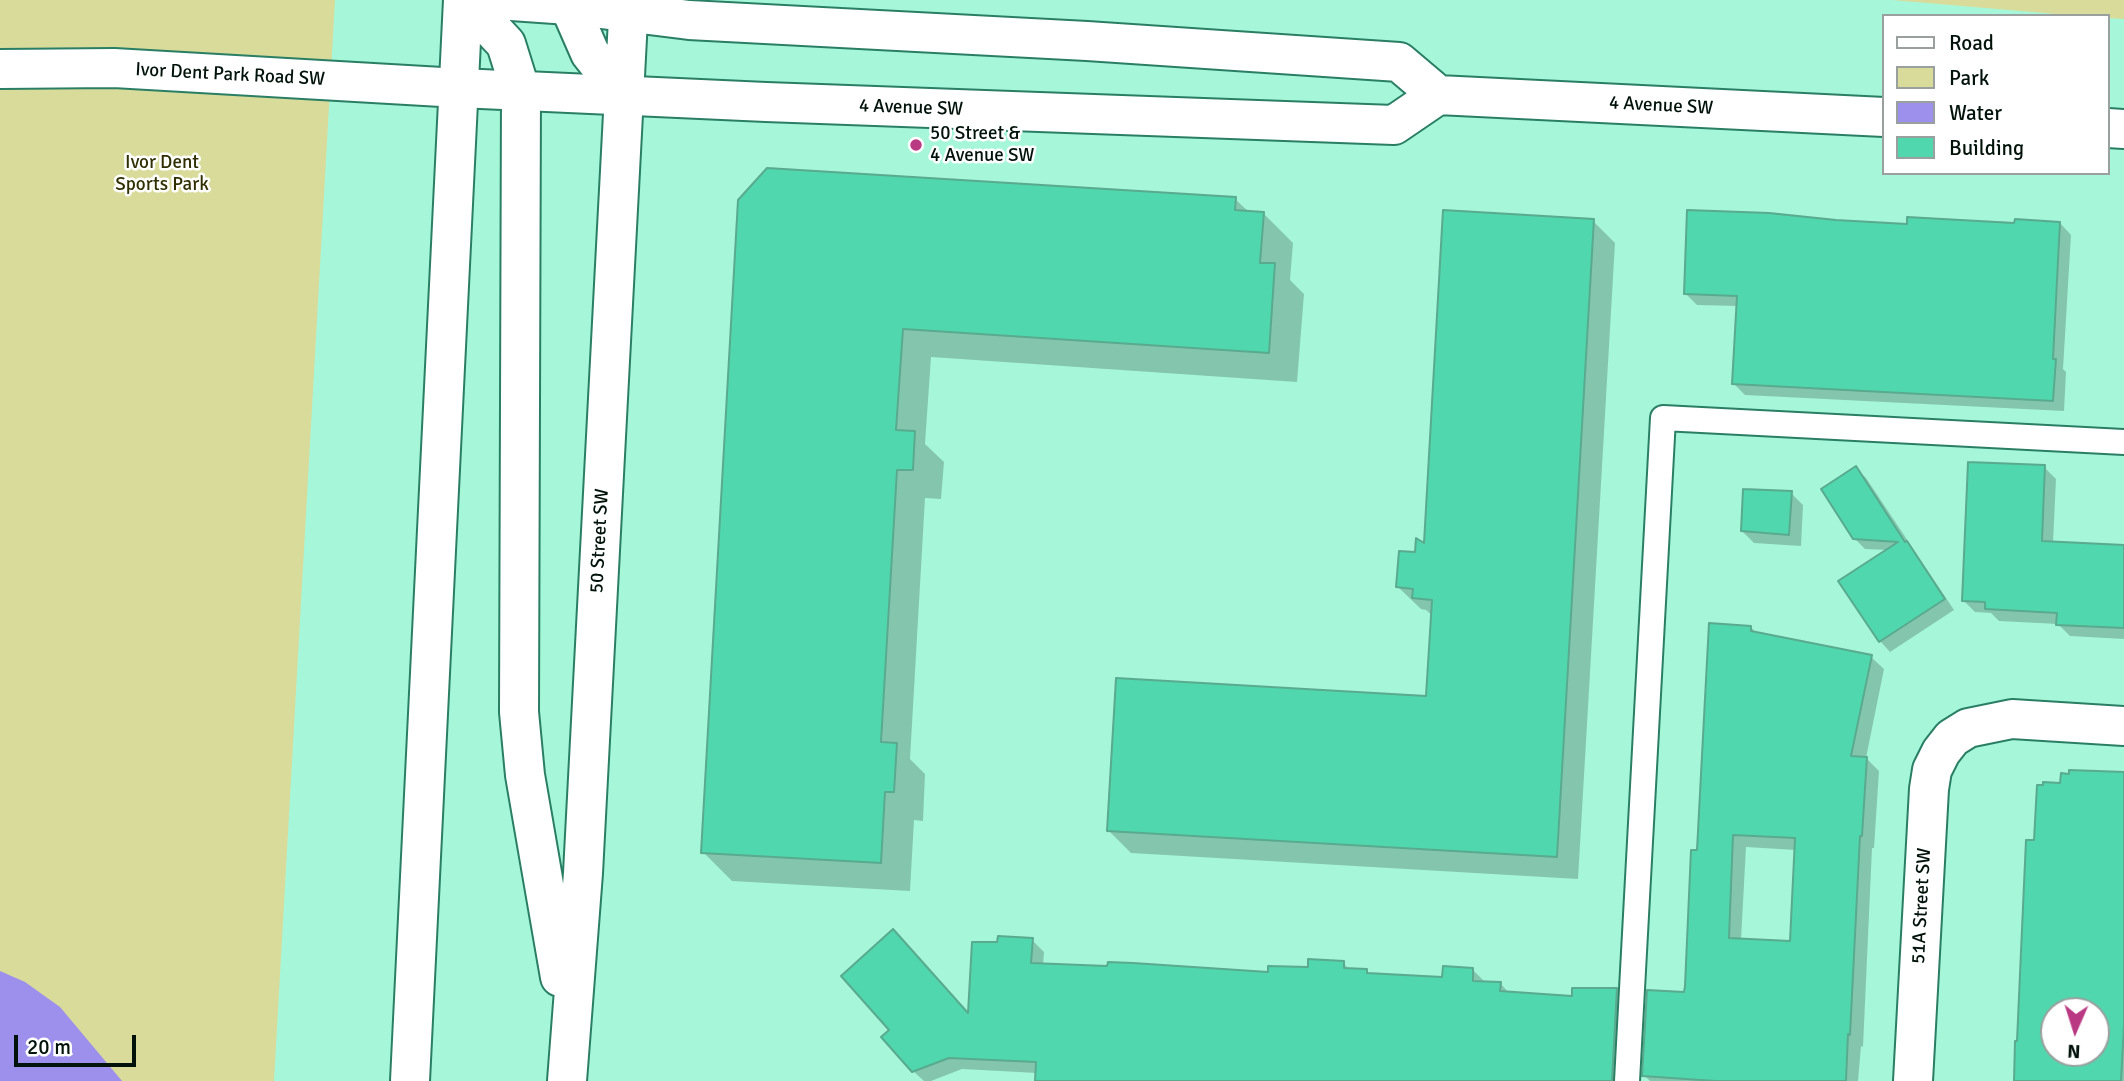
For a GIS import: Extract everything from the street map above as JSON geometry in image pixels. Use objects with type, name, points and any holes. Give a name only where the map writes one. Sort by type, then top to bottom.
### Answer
[{"type":"street","points":[[410,1081],[464,0]]},
{"type":"street","points":[[464,0],[506,44],[521,92],[519,712],[525,775],[570,1034]]},
{"type":"street","points":[[497,0],[628,6],[689,20],[1087,41],[1399,62],[1438,95]]},
{"type":"street","points":[[569,3],[590,53],[624,96]]},
{"type":"street","name":"50 Street SW","points":[[567,1081],[583,873],[628,6]]},
{"type":"street","name":"Ivor Dent Park Road SW","points":[[0,69],[114,68],[459,88]]},
{"type":"street","name":"4 Avenue SW","points":[[459,88],[1394,125],[1438,95],[1882,117]]},
{"type":"street","name":"51A Street SW","points":[[1913,1081],[1928,789],[1931,770],[1941,752],[1952,738],[1968,728],[2012,719],[2124,726]]},
{"type":"lane","points":[[1627,1081],[1663,418],[2124,442]]},
{"type":"green space","name":"Ivor Dent Sports Park","points":[[0,0],[335,0],[274,1081],[0,1081]]},
{"type":"green space","points":[[1892,0],[2124,0],[2124,19],[2110,18],[2110,14],[2056,14]]},
{"type":"water","points":[[0,971],[25,982],[60,1007],[122,1081],[0,1081]]},
{"type":"building","points":[[767,168],[1236,197],[1235,210],[1264,212],[1260,263],[1275,263],[1269,353],[903,329],[896,430],[915,431],[913,470],[897,470],[881,742],[897,743],[894,792],[885,792],[881,863],[701,853],[738,200]]},
{"type":"building","points":[[1443,210],[1594,219],[1557,857],[1107,831],[1116,678],[1426,696],[1432,600],[1412,598],[1413,589],[1396,587],[1399,551],[1415,552],[1416,538],[1424,543]]},
{"type":"building","points":[[1687,210],[1769,213],[1907,224],[1907,217],[2014,223],[2015,219],[2060,222],[2053,401],[1732,384],[1737,296],[1684,294]]},
{"type":"building","points":[[1968,462],[2045,465],[2042,541],[2124,545],[2124,628],[2056,625],[2057,613],[1985,609],[1985,602],[1962,601]]},
{"type":"building","points":[[1856,466],[1945,599],[1879,642],[1838,581],[1898,542],[1853,539],[1821,489]]},
{"type":"building","points":[[1743,489],[1792,491],[1789,535],[1741,531]]},
{"type":"building","points":[[1709,623],[1751,626],[1751,631],[1872,655],[1851,756],[1867,757],[1846,1081],[1715,1081],[1642,1076],[1647,990],[1684,992],[1691,850],[1697,850]],"holes":[[[1733,835],[1795,838],[1790,941],[1729,938]]]},
{"type":"building","points":[[2069,770],[2124,772],[2124,1025],[2121,1081],[2014,1081],[2026,840],[2034,840],[2037,785],[2043,785],[2043,782],[2060,783],[2061,773],[2069,774]]},
{"type":"building","points":[[893,929],[968,1013],[972,942],[997,942],[998,936],[1033,938],[1031,963],[1107,966],[1108,962],[1268,972],[1268,966],[1308,967],[1308,959],[1344,961],[1344,968],[1367,969],[1367,973],[1442,977],[1443,966],[1473,968],[1473,981],[1501,982],[1500,991],[1572,996],[1572,988],[1617,988],[1612,1081],[1035,1081],[1036,1062],[949,1058],[912,1072],[881,1037],[889,1030],[841,976]]},
{"type":"place","name":"50 Street & 4 Avenue SW","points":[[916,145]]}]
